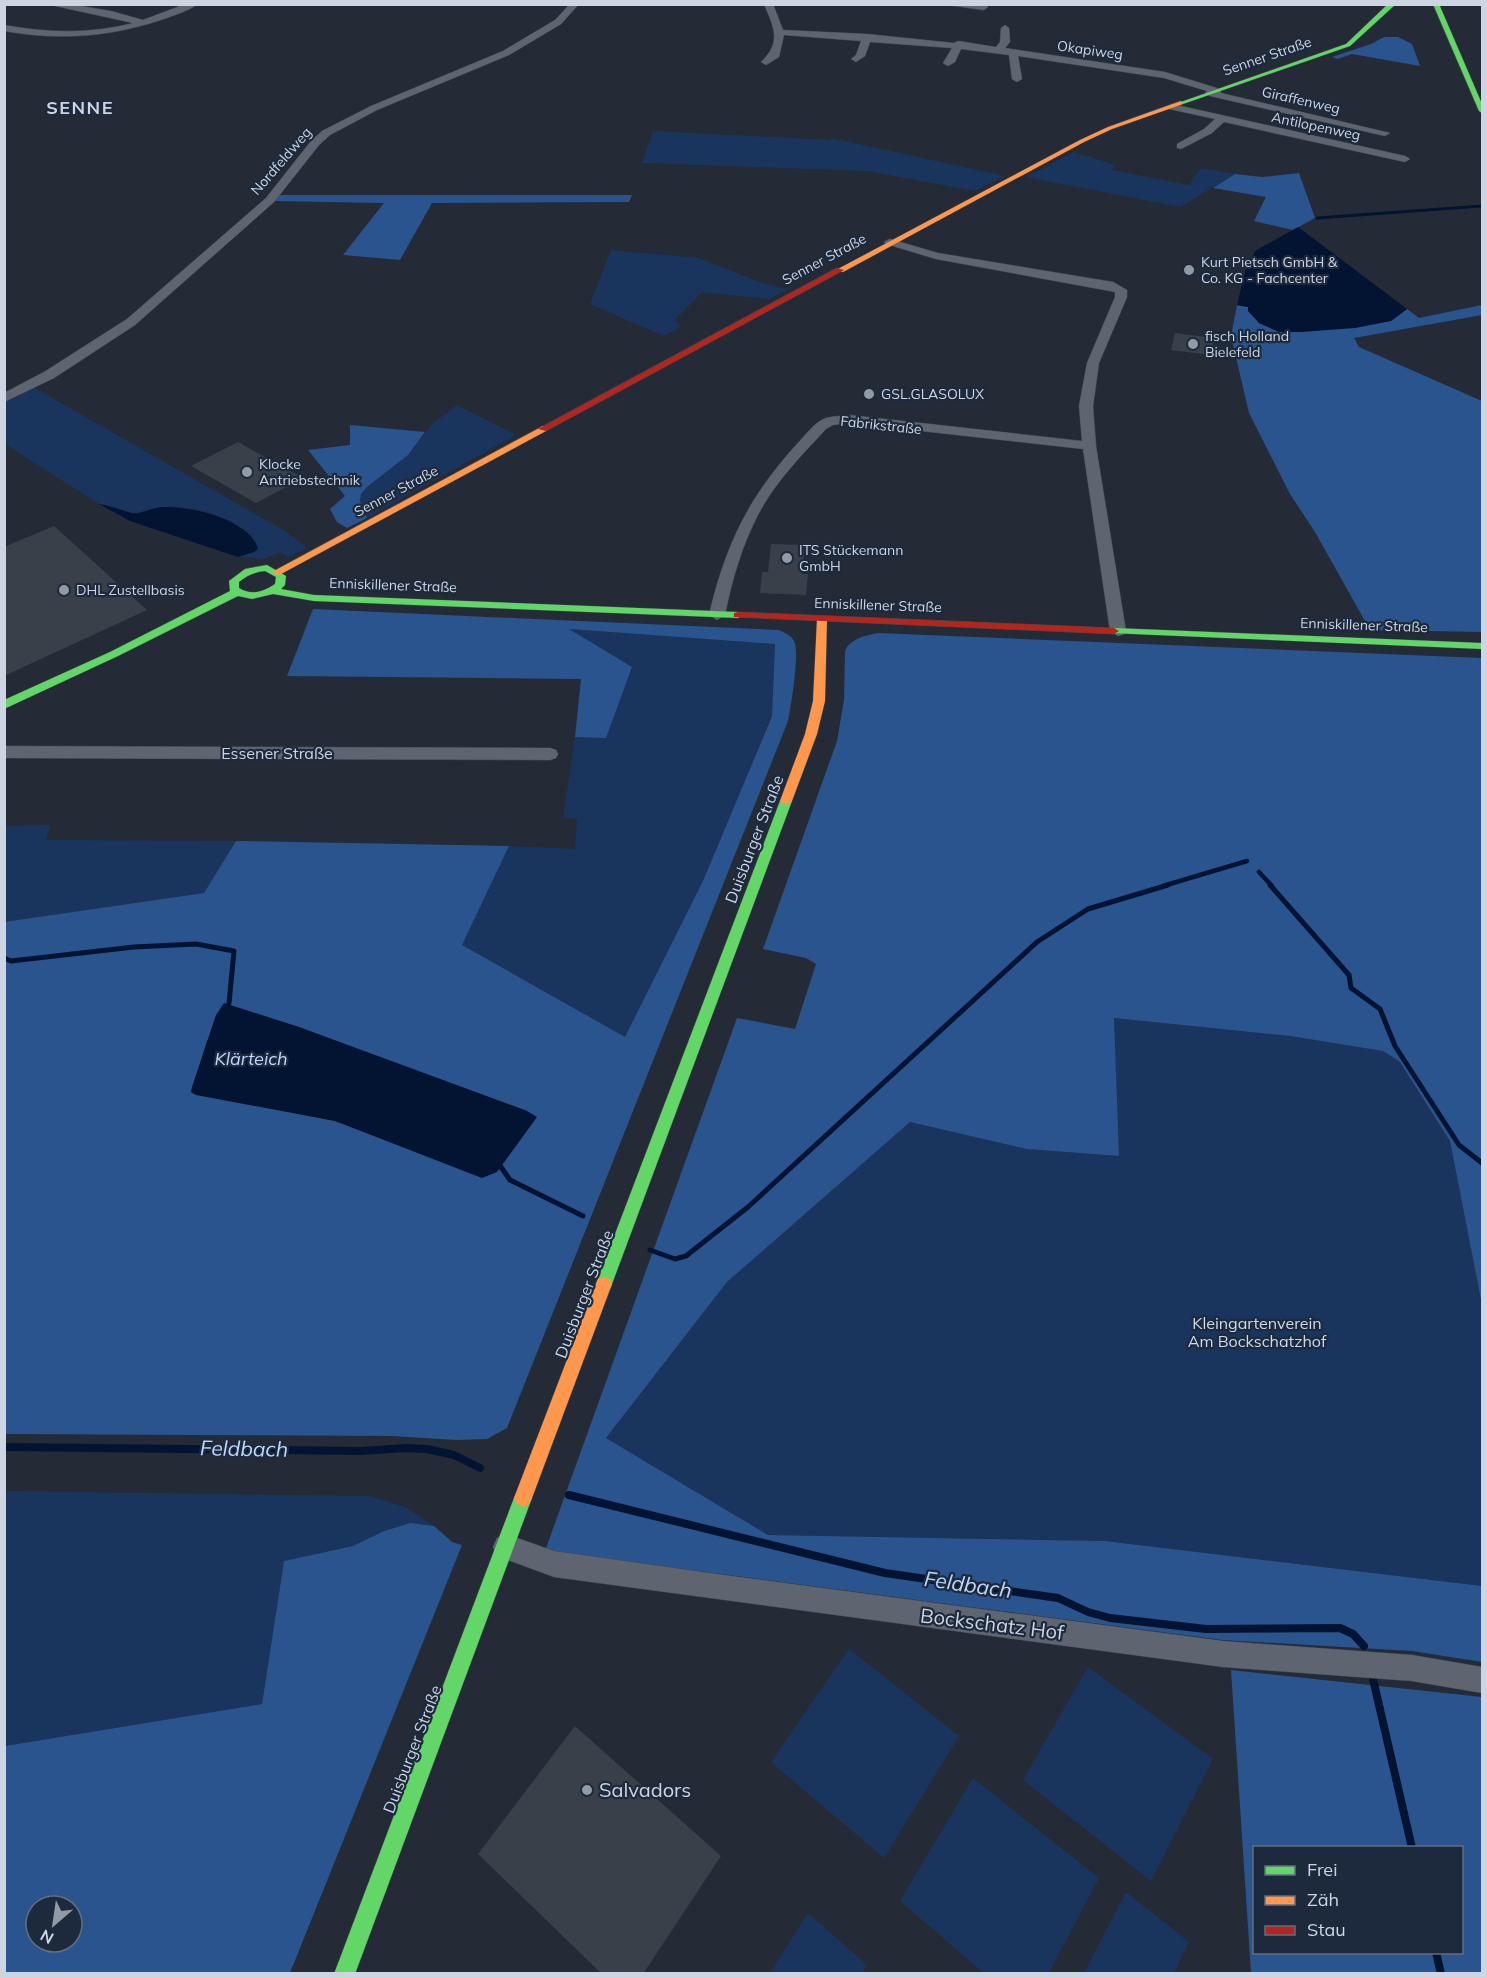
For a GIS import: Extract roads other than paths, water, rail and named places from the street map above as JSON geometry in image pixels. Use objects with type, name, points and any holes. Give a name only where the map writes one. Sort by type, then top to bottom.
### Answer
[{"type":"main road","name":"Senner Straße","points":[[277,572],[890,242],[1097,134],[1348,45],[1363,35],[1374,17],[1393,4]]},
{"type":"main road","points":[[1436,4],[1482,111]]},
{"type":"main road","points":[[1451,4],[1482,78]]},
{"type":"main road","points":[[4,705],[114,654],[237,592],[233,585],[242,573],[261,568],[277,572],[282,580],[273,591]]},
{"type":"main road","name":"Enniskillener Straße","points":[[237,592],[256,596],[273,591],[314,598],[1482,646]]},
{"type":"main road","name":"Duisburger Straße","points":[[344,1974],[811,734],[819,701],[822,619]]},
{"type":"street","points":[[50,4],[111,14],[143,23]]},
{"type":"street","points":[[4,28],[36,34],[74,35],[103,32],[143,23],[194,4]]},
{"type":"street","name":"Nordfeldweg","points":[[4,398],[49,375],[131,322],[270,200],[315,143],[326,133],[374,108],[515,48],[550,28],[575,4]]},
{"type":"street","points":[[766,62],[774,57],[780,32],[768,4]]},
{"type":"street","points":[[945,4],[984,7]]},
{"type":"street","points":[[999,50],[1005,42],[1005,28]]},
{"type":"street","name":"Okapiweg","points":[[780,32],[958,44],[1016,52],[1165,75],[1214,92]]},
{"type":"street","points":[[856,59],[860,56],[867,37]]},
{"type":"street","points":[[948,63],[952,60],[958,44]]},
{"type":"street","points":[[1016,52],[1014,55],[1017,79]]},
{"type":"street","name":"Giraffenweg","points":[[1214,92],[1385,133]]},
{"type":"street","name":"Antilopenweg","points":[[1172,107],[1404,159]]},
{"type":"street","points":[[1181,146],[1208,131],[1221,119]]},
{"type":"street","points":[[890,242],[936,256],[1113,286],[1121,290],[1121,297],[1093,363],[1086,406],[1089,446],[1118,631]]},
{"type":"street","name":"Fabrikstraße","points":[[717,615],[723,584],[745,524],[781,470],[825,422],[849,419],[1089,446]]},
{"type":"street","name":"Essener Straße","points":[[4,752],[550,754]]},
{"type":"street","name":"Bockschatz Hof","points":[[506,1547],[554,1564],[724,1588],[1223,1654],[1412,1668],[1482,1680]]},
{"type":"water","points":[[1298,227],[1407,309],[1391,321],[1355,328],[1279,332],[1259,323],[1248,311],[1248,307],[1237,305],[1245,272],[1255,251]]},
{"type":"water","points":[[99,504],[131,513],[175,507],[218,516],[244,530],[253,539],[258,549],[238,557],[130,521]]},
{"type":"water","name":"Klärteich","points":[[224,1003],[296,1026],[527,1111],[537,1117],[497,1172],[482,1178],[335,1121],[196,1095],[191,1092],[192,1087],[216,1015]]},
{"type":"waterway","points":[[1317,218],[1482,206]]},
{"type":"waterway","points":[[1163,886],[1247,861]]},
{"type":"waterway","points":[[1259,872],[1272,886]]},
{"type":"waterway","points":[[650,1250],[675,1259],[686,1256],[748,1207],[1037,942],[1088,909],[1168,885]]},
{"type":"waterway","points":[[1270,885],[1349,975],[1351,988],[1380,1009],[1395,1046],[1459,1145],[1482,1163]]},
{"type":"waterway","points":[[4,958],[11,961],[134,947],[196,944],[234,951],[229,1003]]},
{"type":"waterway","points":[[501,1167],[510,1180],[583,1216]]},
{"type":"waterway","name":"Feldbach","points":[[4,1447],[361,1451],[406,1448],[427,1449],[454,1455],[480,1468]]},
{"type":"waterway","name":"Feldbach","points":[[569,1495],[885,1573],[1058,1598],[1088,1612],[1110,1618],[1206,1629],[1340,1628],[1353,1634],[1364,1646]]},
{"type":"waterway","name":"Feldbach","points":[[1373,1679],[1412,1846]]},
{"type":"waterway","name":"Feldbach","points":[[1436,1954],[1441,1974]]},
{"type":"place","name":"Kurt Pietsch GmbH & Co. KG - Fachcenter","points":[[1189,270]]},
{"type":"place","name":"fisch Holland Bielefeld","points":[[1193,344]]},
{"type":"place","name":"GSL.GLASOLUX","points":[[869,394]]},
{"type":"place","name":"Klocke Antriebstechnik","points":[[247,472]]},
{"type":"place","name":"ITS Stückemann GmbH","points":[[787,558]]},
{"type":"place","name":"DHL Zustellbasis","points":[[64,590]]},
{"type":"place","name":"Salvadors","points":[[587,1790]]},
{"type":"district","name":"SENNE","points":[[80,108]]},
{"type":"park label","name":"Kleingartenverein Am Bockschatzhof","points":[[1257,1332]]}]
